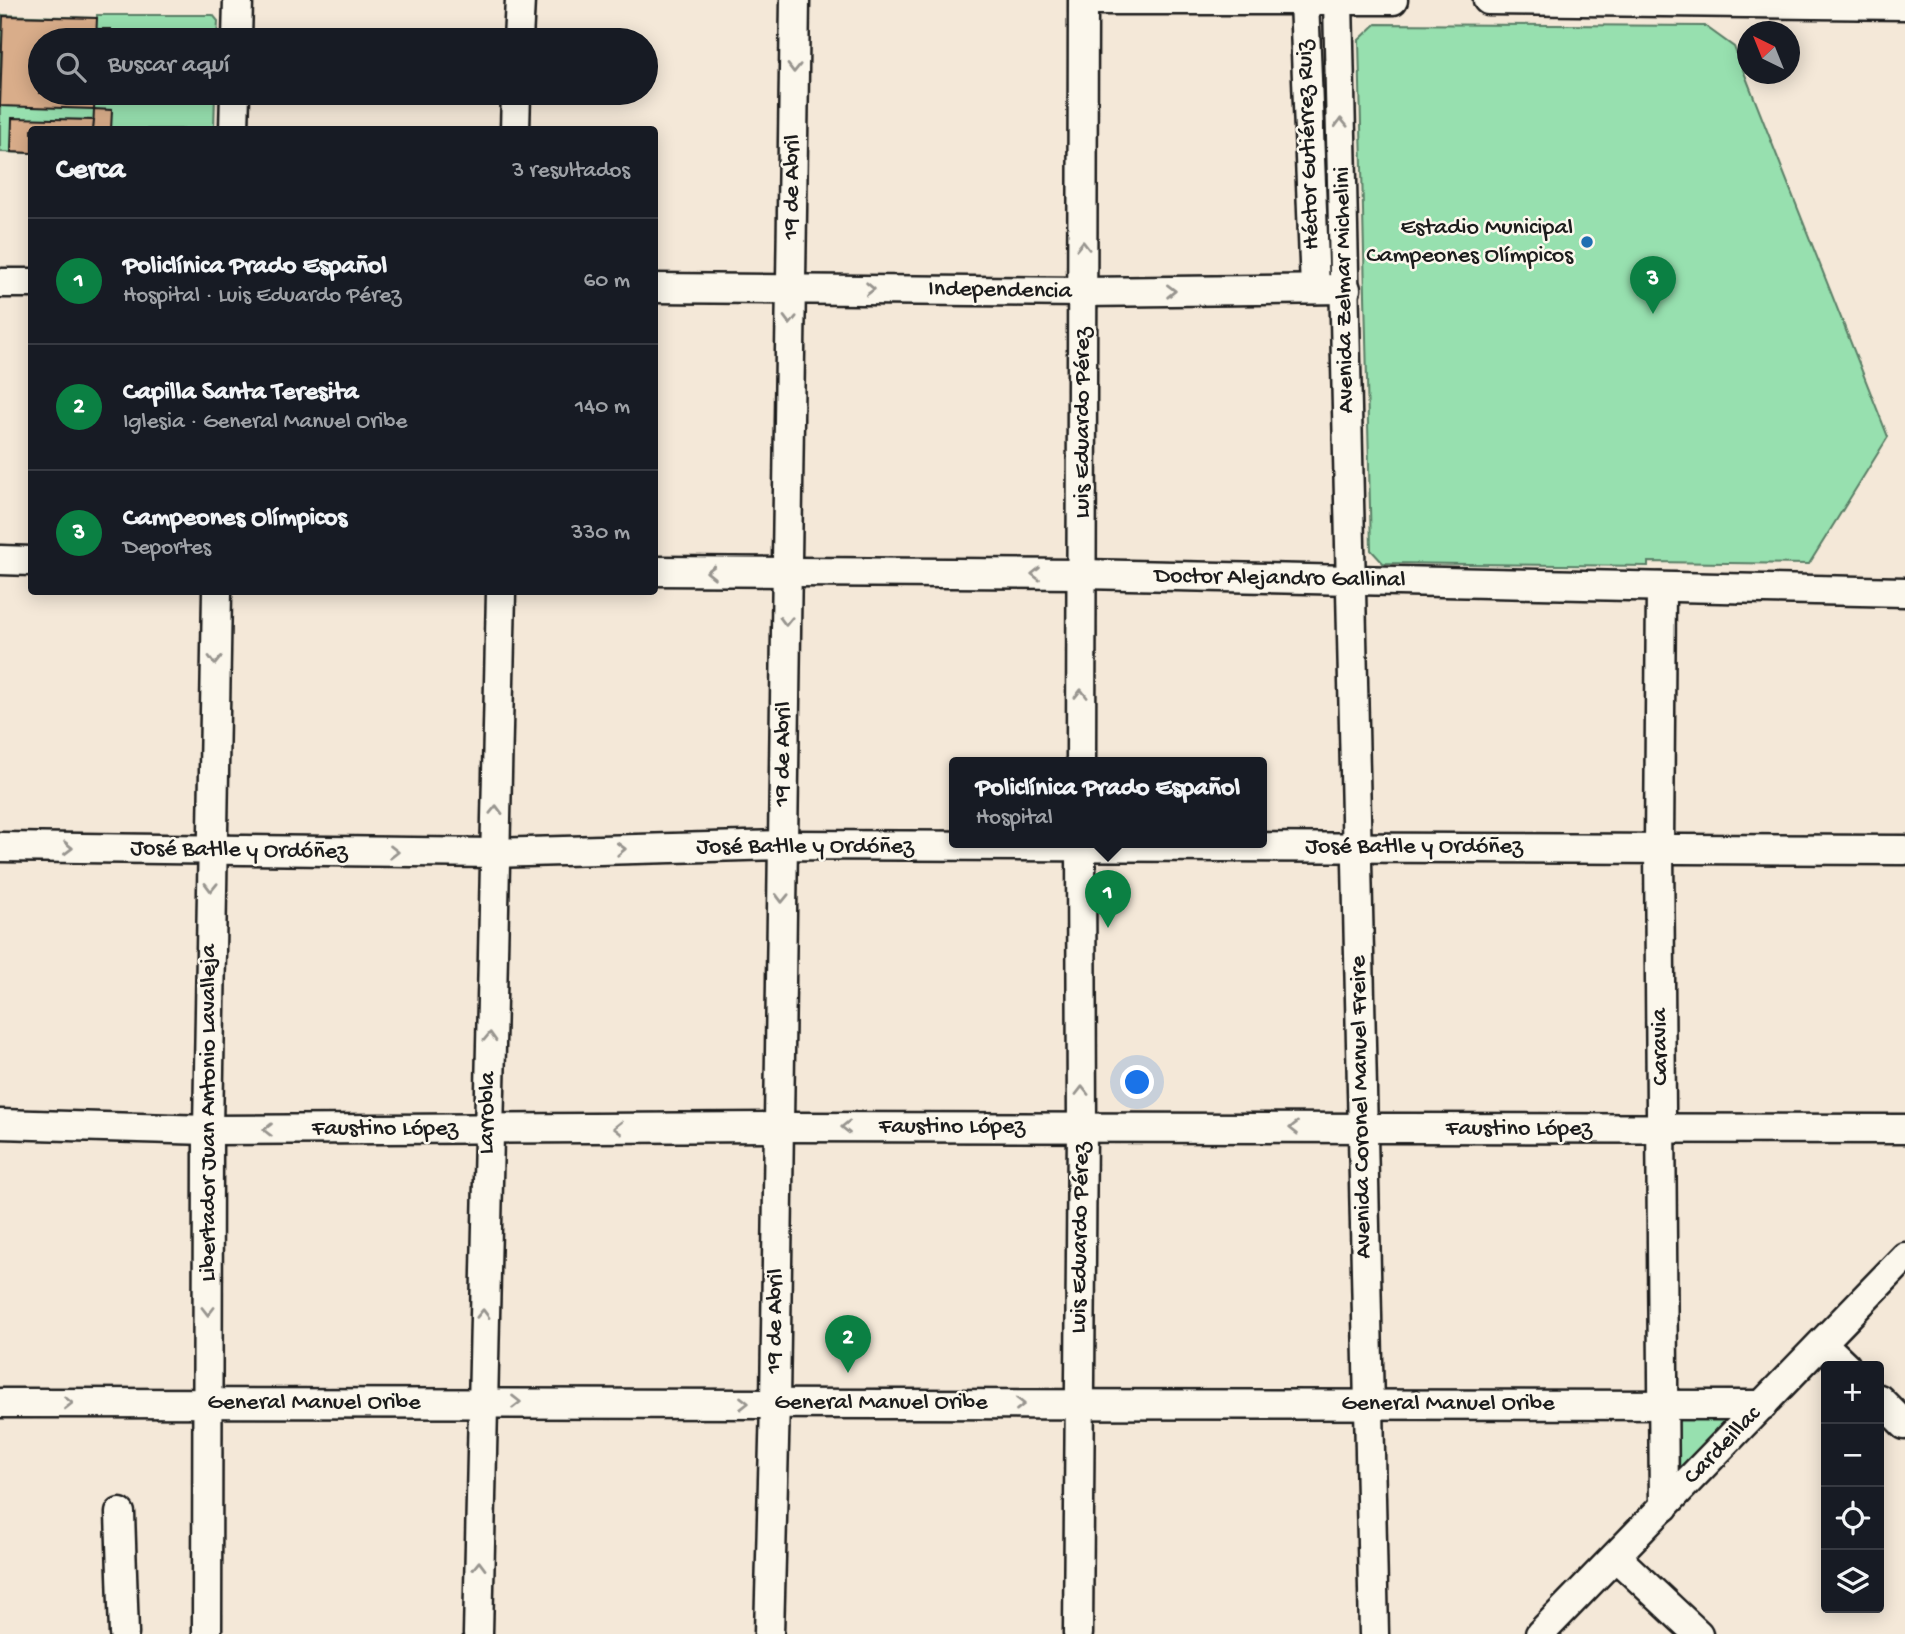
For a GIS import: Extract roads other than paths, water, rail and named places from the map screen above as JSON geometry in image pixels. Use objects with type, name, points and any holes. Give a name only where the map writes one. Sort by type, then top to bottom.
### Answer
[{"type":"street","points":[[237,28],[238,0]]},
{"type":"street","points":[[519,28],[520,0]]},
{"type":"street","name":"19 de Abril","points":[[769,1634],[775,1403],[795,0]]},
{"type":"street","name":"Luis Eduardo Pérez","points":[[1081,757],[1083,0]]},
{"type":"street","points":[[1092,0],[1393,0]]},
{"type":"street","name":"Héctor Gutiérrez Ruiz","points":[[1304,0],[1315,289]]},
{"type":"street","points":[[1488,0],[1905,5]]},
{"type":"street","name":"Avenida Zelmar Michelini","points":[[1338,1],[1350,581]]},
{"type":"street","points":[[234,126],[235,105]]},
{"type":"street","points":[[515,126],[516,105]]},
{"type":"street","points":[[0,283],[28,283]]},
{"type":"street","name":"Independencia","points":[[658,288],[1083,292],[1346,289]]},
{"type":"street","points":[[0,560],[28,561]]},
{"type":"street","name":"Doctor Alejandro Gallinal","points":[[658,571],[1082,574],[1905,592]]},
{"type":"street","name":"Avenida Coronel Manuel Freire","points":[[1350,581],[1374,1634]]},
{"type":"street","name":"Caravia","points":[[1661,587],[1659,846],[1661,1404],[1664,1507]]},
{"type":"street","name":"Libertador Juan Antonio Lavalleja","points":[[207,1634],[208,1130],[216,595]]},
{"type":"street","name":"Larrobla","points":[[478,1634],[487,1129],[501,595]]},
{"type":"street","name":"José Batlle y Ordóñez","points":[[0,847],[495,853],[783,845],[949,845]]},
{"type":"street","name":"José Batlle y Ordóñez","points":[[1267,846],[1659,846],[1905,850]]},
{"type":"street","name":"Luis Eduardo Pérez","points":[[1078,1634],[1081,848]]},
{"type":"street","name":"Faustino López","points":[[0,1124],[208,1130],[779,1127],[1905,1129]]},
{"type":"street","name":"Cardeillac","points":[[1540,1634],[1905,1257]]},
{"type":"street","points":[[1823,1344],[1841,1361]]},
{"type":"street","name":"General Manuel Oribe","points":[[0,1403],[1763,1405]]},
{"type":"street","points":[[1884,1404],[1905,1425]]},
{"type":"street","points":[[120,1513],[124,1634]]},
{"type":"street","points":[[1616,1558],[1698,1634]]},
{"type":"place","name":"Estadio Municipal Campeones Olímpicos","points":[[1587,242]]},
{"type":"place","name":"Campeones Olímpicos","points":[[1653,314]]},
{"type":"place","name":"Policlínica Prado Español","points":[[1108,928]]},
{"type":"place","name":"Capilla Santa Teresita","points":[[848,1373]]}]
